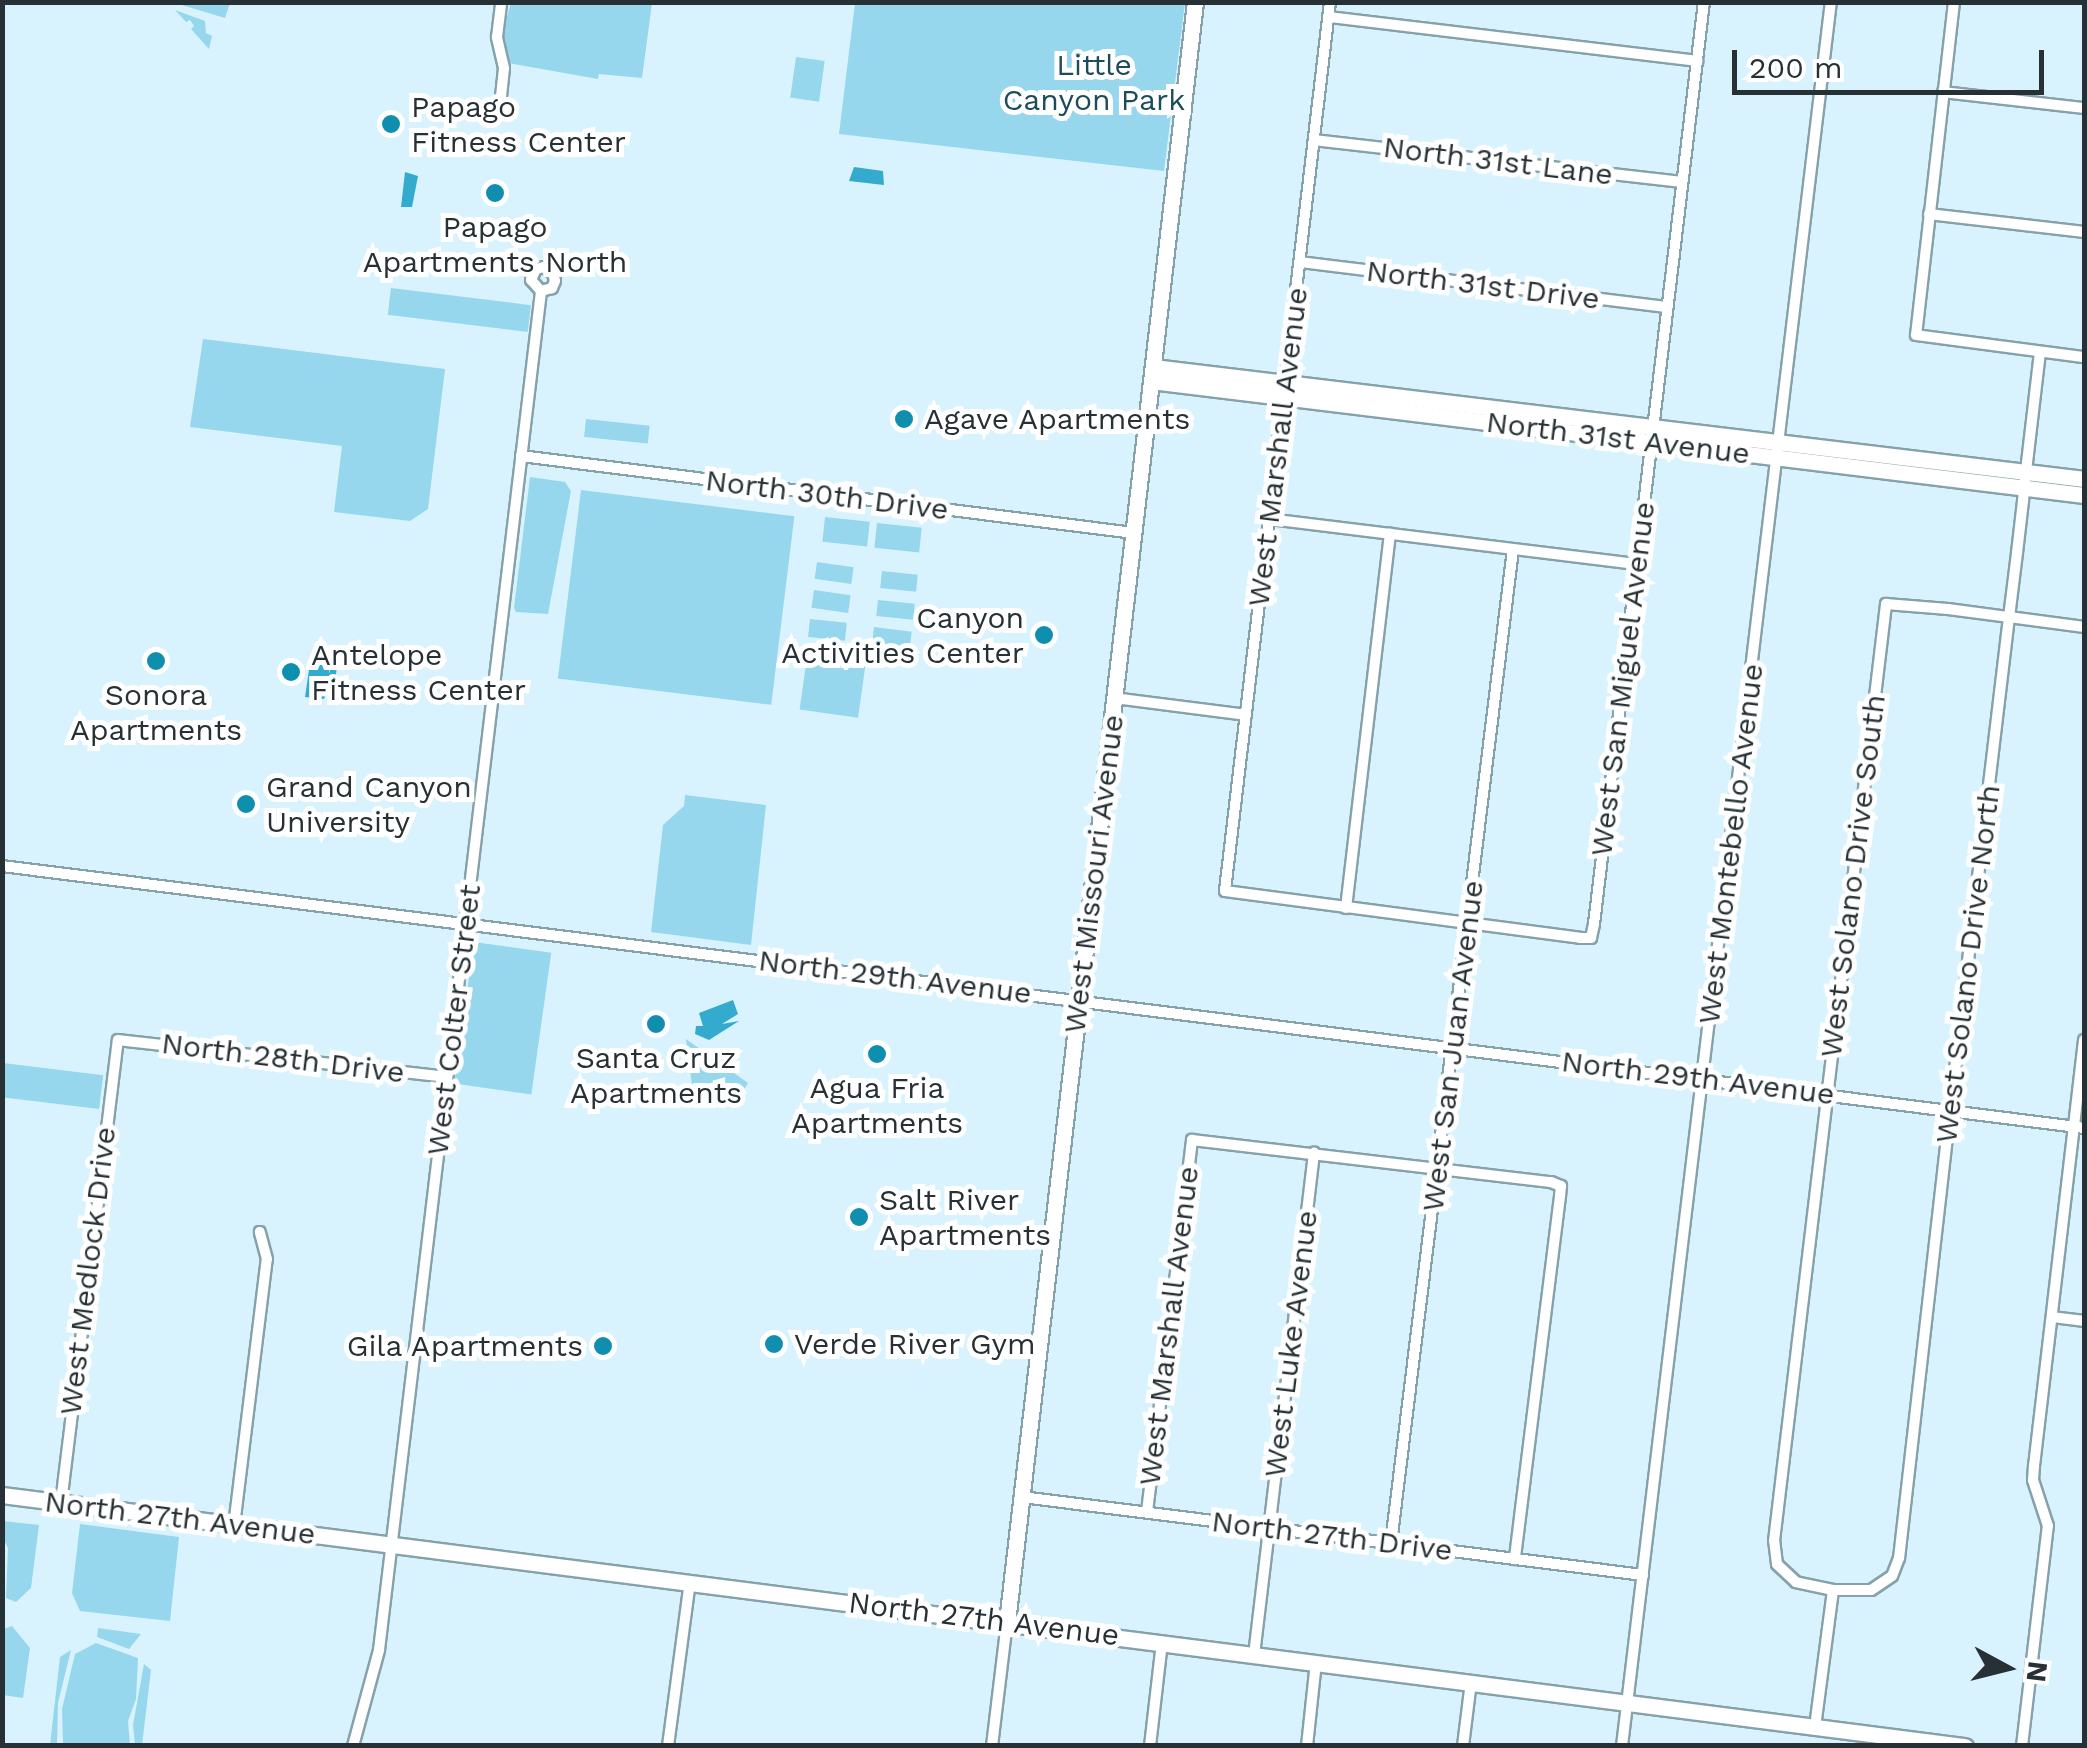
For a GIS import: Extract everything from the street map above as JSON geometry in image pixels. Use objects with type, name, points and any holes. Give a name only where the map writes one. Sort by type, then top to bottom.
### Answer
[{"type":"street","points":[[500,106],[504,68],[497,37],[501,2]]},
{"type":"street","name":"West Missouri Avenue","points":[[992,1746],[1195,2]]},
{"type":"street","name":"West Marshall Avenue","points":[[1330,2],[1226,891],[1346,908]]},
{"type":"street","name":"West San Miguel Avenue","points":[[1466,923],[1591,938],[1704,2]]},
{"type":"street","name":"West Montebello Avenue","points":[[1622,1746],[1831,2]]},
{"type":"street","points":[[1954,2],[1916,335],[2084,357]]},
{"type":"street","points":[[1328,17],[1697,61]]},
{"type":"street","points":[[1943,92],[2084,108]]},
{"type":"street","name":"North 31st Lane","points":[[1314,140],[1682,182]]},
{"type":"street","points":[[1929,214],[2084,232]]},
{"type":"street","name":"North 31st Drive","points":[[1300,262],[1667,307]]},
{"type":"street","name":"West Colter Street","points":[[354,1746],[379,1650],[541,291]]},
{"type":"street","name":"West Solano Drive North","points":[[1833,1590],[1870,1590],[1892,1576],[1899,1558],[2040,352]]},
{"type":"street","name":"North 31st Avenue","points":[[1152,374],[2025,480],[2084,480]]},
{"type":"street","name":"North 30th Drive","points":[[521,456],[1134,534]]},
{"type":"street","name":"North 31st Avenue","points":[[2025,480],[2084,495]]},
{"type":"street","points":[[1269,519],[1637,564]]},
{"type":"street","points":[[1390,534],[1346,908],[1466,923]]},
{"type":"street","name":"West San Juan Avenue","points":[[1391,1543],[1513,549]]},
{"type":"street","name":"West Solano Drive South","points":[[1833,1590],[1796,1582],[1777,1564],[1774,1542],[1886,604],[2009,618]]},
{"type":"street","points":[[2009,618],[2084,627]]},
{"type":"street","points":[[1114,698],[1246,714]]},
{"type":"street","name":"North 29th Avenue","points":[[2,866],[2079,1127]]},
{"type":"street","name":"North 28th Drive","points":[[118,1040],[447,1077]]},
{"type":"street","name":"West Medlock Drive","points":[[62,1503],[118,1040]]},
{"type":"street","points":[[2022,1746],[2048,1526],[2033,1480],[2079,1127],[2084,1040]]},
{"type":"street","name":"West Marshall Avenue","points":[[1147,1512],[1192,1140],[1314,1153]]},
{"type":"street","points":[[1314,1153],[1560,1186],[1515,1559]]},
{"type":"street","name":"West Luke Avenue","points":[[1254,1655],[1314,1153]]},
{"type":"street","points":[[234,1526],[267,1259],[260,1232]]},
{"type":"street","points":[[2052,1317],[2084,1321]]},
{"type":"street","name":"North 27th Avenue","points":[[2,1496],[1964,1746]]},
{"type":"street","name":"North 27th Drive","points":[[1022,1497],[1643,1575]]},
{"type":"street","points":[[668,1746],[690,1582]]},
{"type":"street","points":[[1815,1727],[1833,1590]]},
{"type":"street","points":[[1150,1746],[1162,1642]]},
{"type":"street","points":[[1307,1746],[1316,1662]]},
{"type":"street","points":[[1463,1746],[1470,1682]]},
{"type":"green space","points":[[175,3],[230,3],[225,18]]},
{"type":"green space","points":[[511,3],[652,3],[642,78],[599,74],[598,79],[508,63],[500,39]]},
{"type":"green space","name":"Little Canyon Park","points":[[855,3],[1185,3],[1164,171],[839,134]]},
{"type":"green space","points":[[175,10],[205,21],[206,33],[212,36],[209,49],[191,29],[194,26],[190,20],[186,22]]},
{"type":"green space","points":[[796,57],[825,61],[819,102],[790,98]]},
{"type":"green space","points":[[391,288],[531,305],[528,332],[388,315]]},
{"type":"green space","points":[[203,339],[445,369],[428,509],[410,521],[334,512],[342,446],[190,427]]},
{"type":"green space","points":[[586,419],[650,426],[648,444],[584,437]]},
{"type":"green space","points":[[530,477],[565,482],[571,491],[548,614],[516,612],[514,608]]},
{"type":"green space","points":[[581,490],[794,516],[771,705],[558,679]]},
{"type":"green space","points":[[825,517],[870,522],[867,547],[822,542]]},
{"type":"green space","points":[[877,523],[922,528],[919,553],[874,548]]},
{"type":"green space","points":[[817,562],[854,567],[851,584],[815,579]]},
{"type":"green space","points":[[882,571],[918,575],[916,592],[880,588]]},
{"type":"green space","points":[[814,590],[851,595],[848,613],[811,608]]},
{"type":"green space","points":[[878,600],[915,604],[913,620],[876,616]]},
{"type":"green space","points":[[810,619],[847,623],[845,641],[808,637]]},
{"type":"green space","points":[[874,627],[912,632],[910,649],[872,645]]},
{"type":"green space","points":[[807,657],[865,665],[858,718],[800,709]]},
{"type":"green space","points":[[685,795],[766,805],[751,945],[651,932],[663,825],[684,806]]},
{"type":"green space","points":[[474,942],[551,953],[531,1094],[454,1084]]},
{"type":"green space","points":[[686,1039],[748,1083],[739,1098],[693,1093]]},
{"type":"green space","points":[[3,1063],[103,1075],[99,1109],[2,1097]]},
{"type":"green space","points":[[3,1521],[39,1525],[31,1588],[16,1602],[6,1598],[8,1548],[3,1538]]},
{"type":"green space","points":[[80,1524],[179,1537],[170,1621],[80,1611],[72,1593]]},
{"type":"green space","points":[[12,1626],[30,1648],[23,1698],[3,1695],[3,1629]]},
{"type":"green space","points":[[98,1628],[141,1634],[129,1649],[97,1637]]},
{"type":"green space","points":[[96,1643],[138,1658],[136,1699],[128,1721],[130,1745],[63,1745],[62,1709],[75,1654]]},
{"type":"green space","points":[[71,1650],[58,1703],[57,1745],[50,1745],[60,1657]]},
{"type":"green space","points":[[144,1664],[151,1670],[142,1745],[135,1745],[133,1725]]},
{"type":"shaded area","points":[[854,167],[883,171],[884,185],[849,181]]},
{"type":"shaded area","points":[[405,172],[418,176],[412,207],[401,207]]},
{"type":"shaded area","points":[[310,663],[329,665],[329,674],[331,665],[337,666],[333,700],[327,700],[327,690],[324,699],[305,697]]},
{"type":"shaded area","points":[[733,1000],[738,1014],[722,1024],[739,1021],[709,1040],[695,1034],[696,1026],[703,1026],[699,1013]]},
{"type":"place","name":"Papago Fitness Center","points":[[391,124]]},
{"type":"place","name":"Papago Apartments North","points":[[495,193]]},
{"type":"place","name":"Agave Apartments","points":[[904,419]]},
{"type":"place","name":"Canyon Activities Center","points":[[1044,635]]},
{"type":"place","name":"Sonora Apartments","points":[[156,661]]},
{"type":"place","name":"Antelope Fitness Center","points":[[291,672]]},
{"type":"place","name":"Grand Canyon University","points":[[246,804]]},
{"type":"place","name":"Santa Cruz Apartments","points":[[656,1024]]},
{"type":"place","name":"Agua Fria Apartments","points":[[877,1054]]},
{"type":"place","name":"Salt River Apartments","points":[[859,1217]]},
{"type":"place","name":"Verde River Gym","points":[[774,1344]]},
{"type":"place","name":"Gila Apartments","points":[[603,1346]]}]
